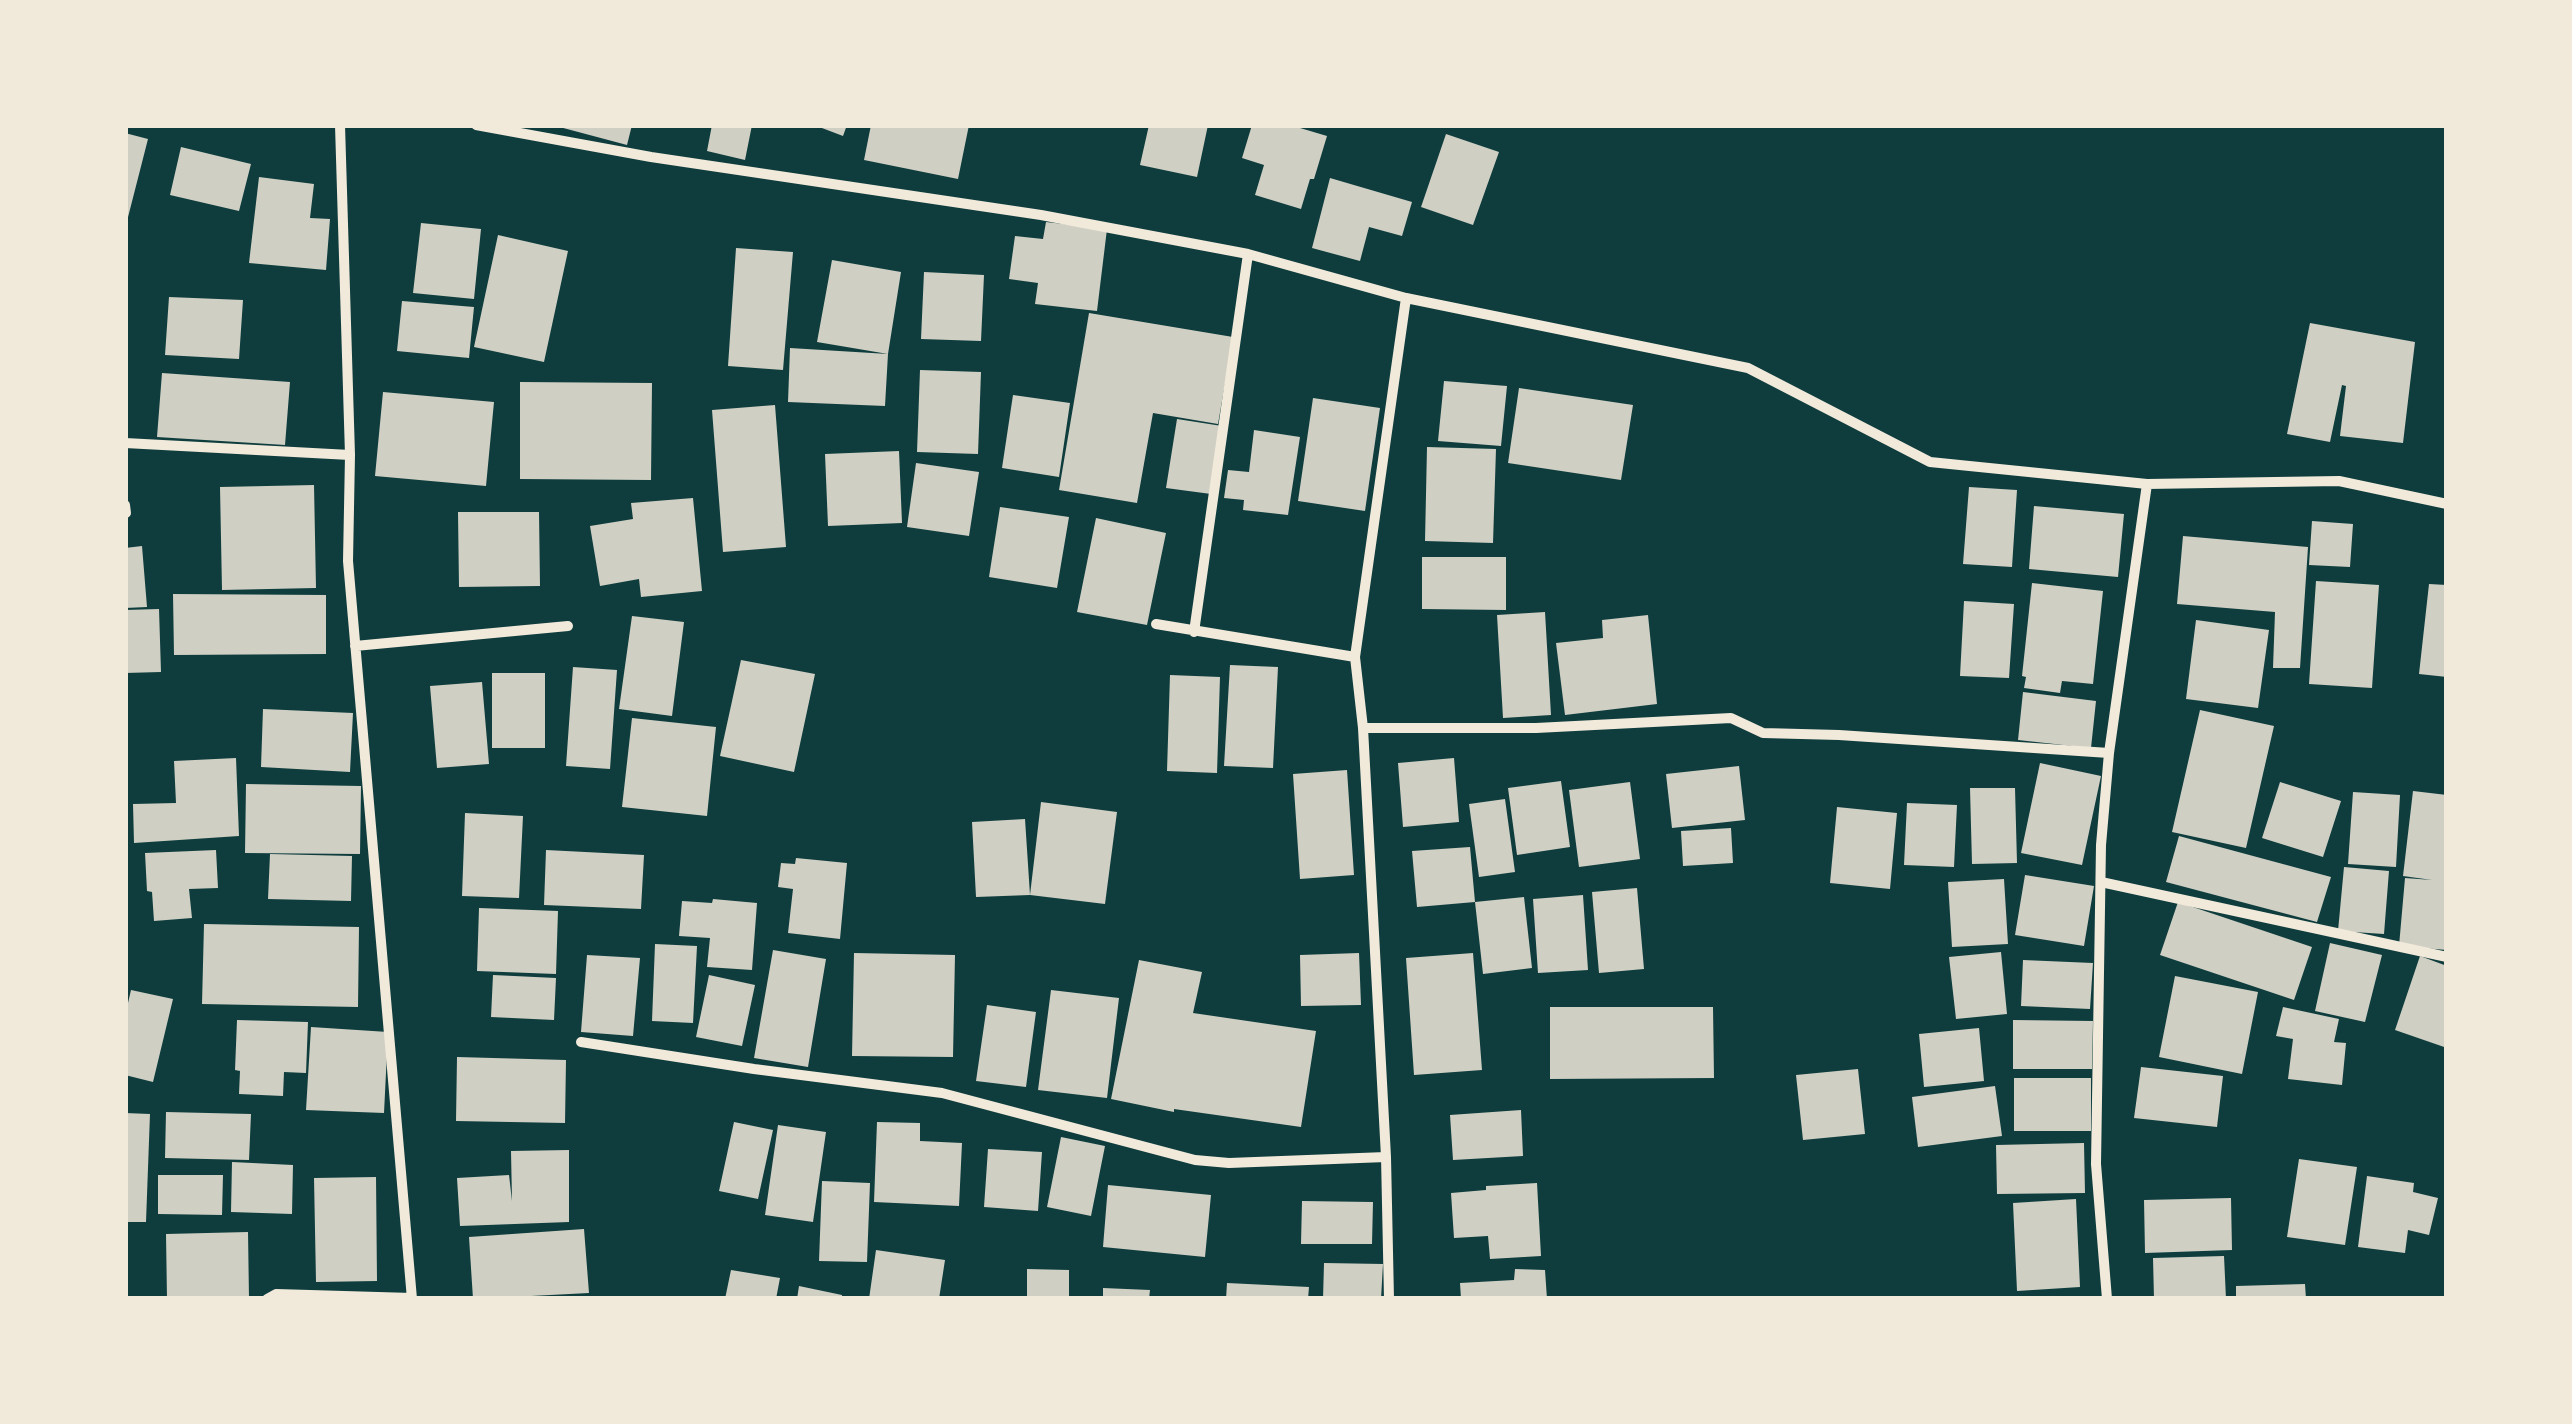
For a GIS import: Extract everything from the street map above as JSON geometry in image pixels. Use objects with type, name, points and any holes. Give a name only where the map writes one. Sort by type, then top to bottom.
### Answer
[{"type":"street","points":[[267,1299],[276,1294],[412,1299],[348,561],[350,455],[340,125]]},
{"type":"street","points":[[476,125],[651,157],[1041,215],[1248,254],[1406,298],[1748,368],[1930,462],[2147,484],[2338,481],[2447,504]]},
{"type":"street","points":[[1194,632],[1248,254]]},
{"type":"street","points":[[1389,1299],[1386,1157],[1363,728],[1355,657],[1406,298]]},
{"type":"street","points":[[125,443],[350,455]]},
{"type":"street","points":[[2107,1299],[2096,1164],[2100,845],[2147,484]]},
{"type":"street","points":[[125,505],[126,513]]},
{"type":"street","points":[[1156,624],[1355,657]]},
{"type":"street","points":[[356,646],[568,626]]},
{"type":"street","points":[[1363,728],[1536,728],[1731,718],[1764,733],[1839,734],[2109,754]]},
{"type":"street","points":[[2101,882],[2447,958]]},
{"type":"street","points":[[581,1042],[942,1093],[1195,1160],[1229,1163],[1386,1157]]},
{"type":"building","points":[[552,125],[632,125],[627,145]]},
{"type":"building","points":[[712,125],[752,125],[745,160],[707,151]]},
{"type":"building","points":[[814,125],[847,125],[843,136]]},
{"type":"building","points":[[871,125],[969,125],[958,179],[864,160]]},
{"type":"building","points":[[1149,125],[1208,125],[1197,177],[1140,165]]},
{"type":"building","points":[[1252,125],[1290,125],[1327,136],[1301,209],[1255,195],[1264,165],[1242,158]]},
{"type":"building","points":[[125,133],[148,139],[126,225],[125,225]]},
{"type":"building","points":[[1446,134],[1499,152],[1473,225],[1421,207]]},
{"type":"building","points":[[181,147],[251,164],[239,211],[170,195]]},
{"type":"building","points":[[259,177],[314,184],[310,218],[330,219],[326,270],[249,263]]},
{"type":"building","points":[[1330,178],[1412,202],[1402,236],[1369,227],[1360,261],[1312,248]]},
{"type":"building","points":[[1046,222],[1107,229],[1097,311],[1035,304],[1038,283],[1009,279],[1015,236],[1043,239]]},
{"type":"building","points":[[421,223],[481,229],[474,299],[413,293]]},
{"type":"building","points":[[498,235],[568,251],[544,362],[474,347]]},
{"type":"building","points":[[736,248],[793,252],[783,370],[728,366]]},
{"type":"building","points":[[832,260],[901,272],[888,354],[817,342]]},
{"type":"building","points":[[924,272],[984,275],[981,341],[921,339]]},
{"type":"building","points":[[169,297],[243,300],[239,359],[165,355]]},
{"type":"building","points":[[402,301],[474,307],[469,358],[397,351]]},
{"type":"building","points":[[1089,313],[1233,337],[1218,424],[1153,413],[1137,503],[1059,490]]},
{"type":"building","points":[[2310,323],[2415,342],[2403,443],[2340,436],[2346,386],[2342,385],[2330,442],[2287,434]]},
{"type":"building","points":[[790,348],[888,354],[885,406],[788,402]]},
{"type":"building","points":[[920,370],[981,372],[978,454],[917,452]]},
{"type":"building","points":[[162,373],[290,382],[285,445],[157,437]]},
{"type":"building","points":[[1444,381],[1507,386],[1501,446],[1438,441]]},
{"type":"building","points":[[520,382],[652,383],[651,480],[520,479]]},
{"type":"building","points":[[1519,388],[1633,405],[1621,480],[1508,463]]},
{"type":"building","points":[[383,392],[494,402],[486,486],[375,476]]},
{"type":"building","points":[[1013,395],[1070,403],[1059,477],[1002,468]]},
{"type":"building","points":[[1313,398],[1380,408],[1365,511],[1298,501]]},
{"type":"building","points":[[775,405],[786,547],[723,552],[712,410]]},
{"type":"building","points":[[1177,419],[1222,426],[1211,494],[1166,488]]},
{"type":"building","points":[[1254,430],[1300,437],[1288,515],[1243,510],[1244,500],[1224,498],[1228,470],[1249,472]]},
{"type":"building","points":[[1427,447],[1496,449],[1493,543],[1425,541]]},
{"type":"building","points":[[899,451],[902,523],[828,526],[825,454]]},
{"type":"building","points":[[916,463],[979,472],[969,536],[907,527]]},
{"type":"building","points":[[314,485],[316,588],[222,590],[220,487]]},
{"type":"building","points":[[1969,487],[2017,490],[2012,567],[1963,564]]},
{"type":"building","points":[[693,498],[702,591],[641,597],[639,579],[600,586],[590,526],[633,519],[631,503]]},
{"type":"building","points":[[2034,506],[2124,514],[2118,577],[2029,569]]},
{"type":"building","points":[[1000,507],[1069,517],[1057,588],[989,577]]},
{"type":"building","points":[[458,512],[539,512],[540,586],[459,587]]},
{"type":"building","points":[[1096,518],[1166,533],[1147,625],[1077,612]]},
{"type":"building","points":[[2312,521],[2353,524],[2350,567],[2309,565]]},
{"type":"building","points":[[2183,536],[2308,547],[2300,668],[2273,668],[2275,612],[2177,604]]},
{"type":"building","points":[[142,546],[147,607],[125,608],[125,548]]},
{"type":"building","points":[[1422,557],[1506,557],[1506,610],[1422,609]]},
{"type":"building","points":[[2316,581],[2379,585],[2372,688],[2309,684]]},
{"type":"building","points":[[2032,583],[2103,591],[2093,684],[2062,681],[2060,693],[2024,688]]},
{"type":"building","points":[[2429,584],[2447,585],[2447,677],[2419,674]]},
{"type":"building","points":[[173,594],[326,595],[326,654],[174,655]]},
{"type":"building","points":[[1964,601],[2014,604],[2009,678],[1960,676]]},
{"type":"building","points":[[159,609],[161,672],[125,673],[125,610]]},
{"type":"building","points":[[1545,612],[1551,715],[1503,718],[1497,615]]},
{"type":"building","points":[[1648,615],[1657,704],[1565,715],[1556,643],[1603,638],[1602,620]]},
{"type":"building","points":[[632,616],[684,622],[672,716],[619,709]]},
{"type":"building","points":[[2196,620],[2269,630],[2258,708],[2186,699]]},
{"type":"building","points":[[741,660],[815,674],[794,772],[720,756]]},
{"type":"building","points":[[1230,665],[1278,667],[1273,768],[1224,766]]},
{"type":"building","points":[[573,667],[617,670],[610,769],[566,766]]},
{"type":"building","points":[[492,673],[545,673],[545,748],[492,748]]},
{"type":"building","points":[[1170,675],[1220,677],[1217,773],[1167,771]]},
{"type":"building","points":[[482,682],[489,764],[437,768],[430,686]]},
{"type":"building","points":[[2023,692],[2096,701],[2091,748],[2018,740]]},
{"type":"building","points":[[263,709],[353,713],[350,772],[261,767]]},
{"type":"building","points":[[2200,710],[2274,726],[2246,848],[2172,832]]},
{"type":"building","points":[[632,718],[716,727],[707,816],[622,807]]},
{"type":"building","points":[[236,758],[239,836],[134,843],[133,804],[176,803],[174,761]]},
{"type":"building","points":[[1454,758],[1459,822],[1403,827],[1398,763]]},
{"type":"building","points":[[2040,763],[2101,776],[2082,865],[2021,853]]},
{"type":"building","points":[[1739,766],[1745,820],[1672,828],[1666,774]]},
{"type":"building","points":[[1347,770],[1354,875],[1300,879],[1293,774]]},
{"type":"building","points":[[1561,781],[1570,847],[1517,855],[1508,788]]},
{"type":"building","points":[[1630,782],[1640,859],[1579,867],[1569,790]]},
{"type":"building","points":[[2280,782],[2341,801],[2323,857],[2262,838]]},
{"type":"building","points":[[246,784],[361,786],[360,854],[245,853]]},
{"type":"building","points":[[1970,788],[2015,788],[2017,863],[1972,864]]},
{"type":"building","points":[[2413,791],[2447,795],[2447,950],[2399,946],[2405,878],[2432,880],[2403,876]]},
{"type":"building","points":[[2353,792],[2400,795],[2396,867],[2348,864]]},
{"type":"building","points":[[1505,799],[1515,872],[1479,877],[1469,804]]},
{"type":"building","points":[[1041,802],[1117,812],[1105,904],[1030,895]]},
{"type":"building","points":[[1907,803],[1957,805],[1954,867],[1904,865]]},
{"type":"building","points":[[1837,807],[1897,813],[1890,889],[1830,883]]},
{"type":"building","points":[[465,813],[523,816],[519,898],[462,896]]},
{"type":"building","points":[[1025,819],[1030,895],[976,897],[972,822]]},
{"type":"building","points":[[1731,828],[1733,863],[1683,866],[1681,831]]},
{"type":"building","points":[[2179,836],[2331,877],[2317,922],[2166,882]]},
{"type":"building","points":[[1470,847],[1475,902],[1417,907],[1412,851]]},
{"type":"building","points":[[216,850],[218,888],[189,889],[192,918],[154,921],[152,892],[147,891],[145,853]]},
{"type":"building","points":[[546,850],[644,855],[641,909],[544,905]]},
{"type":"building","points":[[270,854],[352,856],[351,901],[268,899]]},
{"type":"building","points":[[796,858],[847,863],[840,939],[788,933],[793,889],[778,887],[781,863],[795,864]]},
{"type":"building","points":[[2344,867],[2389,871],[2384,934],[2338,931]]},
{"type":"building","points":[[2025,875],[2094,886],[2084,946],[2015,935]]},
{"type":"building","points":[[2004,879],[2008,944],[1952,947],[1948,882]]},
{"type":"building","points":[[1637,888],[1644,969],[1599,973],[1592,892]]},
{"type":"building","points":[[1583,895],[1588,970],[1538,973],[1533,899]]},
{"type":"building","points":[[1524,897],[1532,968],[1483,974],[1475,902]]},
{"type":"building","points":[[713,899],[757,903],[752,970],[707,967],[710,938],[679,936],[682,901],[712,903]]},
{"type":"building","points":[[2178,902],[2312,947],[2294,1000],[2160,955]]},
{"type":"building","points":[[479,908],[558,911],[556,974],[477,971]]},
{"type":"building","points":[[204,924],[359,927],[358,1007],[202,1004]]},
{"type":"building","points":[[2330,943],[2382,955],[2365,1022],[2315,1011]]},
{"type":"building","points":[[655,944],[697,946],[693,1023],[652,1021]]},
{"type":"building","points":[[773,950],[826,959],[808,1067],[754,1058]]},
{"type":"building","points":[[2001,952],[2007,1014],[1956,1019],[1949,957]]},
{"type":"building","points":[[854,953],[955,955],[953,1057],[852,1056]]},
{"type":"building","points":[[1359,953],[1361,1005],[1301,1006],[1300,955]]},
{"type":"building","points":[[1473,953],[1482,1070],[1414,1075],[1406,958]]},
{"type":"building","points":[[587,955],[640,958],[633,1036],[581,1032]]},
{"type":"building","points":[[2420,956],[2447,966],[2447,1048],[2395,1030]]},
{"type":"building","points":[[1139,960],[1202,972],[1193,1013],[1316,1031],[1301,1127],[1174,1112],[1111,1099]]},
{"type":"building","points":[[2023,960],[2093,963],[2090,1009],[2021,1006]]},
{"type":"building","points":[[493,975],[556,978],[554,1020],[491,1017]]},
{"type":"building","points":[[709,975],[755,985],[742,1046],[696,1037]]},
{"type":"building","points":[[2175,976],[2258,992],[2242,1074],[2159,1057]]},
{"type":"building","points":[[131,990],[173,999],[153,1082],[125,1075],[125,1016]]},
{"type":"building","points":[[1051,990],[1119,998],[1107,1098],[1038,1090]]},
{"type":"building","points":[[987,1005],[1036,1012],[1026,1087],[976,1081]]},
{"type":"building","points":[[1550,1007],[1713,1007],[1714,1078],[1550,1079]]},
{"type":"building","points":[[2283,1007],[2339,1019],[2334,1042],[2346,1043],[2342,1085],[2288,1079],[2293,1039],[2276,1036]]},
{"type":"building","points":[[237,1020],[308,1022],[306,1073],[284,1072],[283,1096],[239,1094],[240,1071],[235,1070]]},
{"type":"building","points":[[2013,1020],[2093,1021],[2092,1069],[2013,1069]]},
{"type":"building","points":[[311,1027],[388,1032],[384,1113],[306,1110]]},
{"type":"building","points":[[1979,1028],[1984,1081],[1924,1087],[1919,1034]]},
{"type":"building","points":[[457,1057],[566,1060],[565,1123],[456,1121]]},
{"type":"building","points":[[2141,1067],[2223,1076],[2217,1127],[2134,1118]]},
{"type":"building","points":[[1858,1069],[1865,1134],[1803,1140],[1796,1075]]},
{"type":"building","points":[[2014,1078],[2091,1078],[2091,1131],[2014,1131]]},
{"type":"building","points":[[1995,1086],[2002,1136],[1918,1147],[1912,1097]]},
{"type":"building","points":[[1521,1110],[1523,1156],[1453,1160],[1450,1115]]},
{"type":"building","points":[[166,1112],[251,1114],[249,1160],[165,1158]]},
{"type":"building","points":[[125,1113],[150,1114],[146,1222],[125,1222]]},
{"type":"building","points":[[734,1122],[773,1130],[758,1199],[719,1191]]},
{"type":"building","points":[[877,1122],[920,1123],[920,1141],[962,1143],[959,1206],[874,1202]]},
{"type":"building","points":[[778,1125],[826,1132],[813,1222],[765,1215]]},
{"type":"building","points":[[1061,1137],[1105,1146],[1091,1216],[1047,1207]]},
{"type":"building","points":[[2084,1143],[2085,1193],[1997,1194],[1996,1145]]},
{"type":"building","points":[[988,1149],[1042,1152],[1038,1211],[984,1207]]},
{"type":"building","points":[[569,1150],[569,1222],[460,1226],[457,1178],[509,1175],[512,1201],[511,1151]]},
{"type":"building","points":[[2299,1159],[2357,1167],[2345,1245],[2287,1237]]},
{"type":"building","points":[[232,1162],[293,1165],[292,1214],[231,1212]]},
{"type":"building","points":[[158,1175],[223,1175],[222,1215],[158,1214]]},
{"type":"building","points":[[2367,1176],[2414,1183],[2413,1192],[2438,1198],[2429,1235],[2408,1230],[2405,1253],[2358,1247]]},
{"type":"building","points":[[376,1177],[377,1281],[316,1282],[314,1178]]},
{"type":"building","points":[[822,1181],[870,1183],[867,1262],[819,1261]]},
{"type":"building","points":[[1537,1183],[1541,1256],[1490,1259],[1488,1236],[1454,1238],[1451,1193]]},
{"type":"building","points":[[1108,1185],[1211,1195],[1205,1257],[1103,1247]]},
{"type":"building","points":[[2231,1198],[2232,1250],[2145,1253],[2144,1200]]},
{"type":"building","points":[[2076,1199],[2080,1287],[2017,1291],[2013,1203]]},
{"type":"building","points":[[1302,1201],[1373,1202],[1372,1244],[1301,1244]]},
{"type":"building","points":[[584,1229],[589,1293],[473,1299],[469,1237]]},
{"type":"building","points":[[248,1232],[249,1299],[167,1299],[166,1234]]},
{"type":"building","points":[[876,1250],[945,1260],[939,1299],[869,1299]]},
{"type":"building","points":[[2224,1256],[2226,1299],[2154,1299],[2153,1258]]},
{"type":"building","points":[[1324,1263],[1383,1264],[1381,1299],[1323,1299]]},
{"type":"building","points":[[1027,1269],[1069,1270],[1069,1299],[1027,1299]]},
{"type":"building","points":[[1515,1269],[1545,1270],[1547,1299],[1461,1299],[1460,1283],[1514,1280]]},
{"type":"building","points":[[731,1270],[780,1278],[776,1299],[725,1299]]},
{"type":"building","points":[[1227,1283],[1309,1287],[1308,1299],[1226,1299]]},
{"type":"building","points":[[2305,1284],[2306,1299],[2236,1299],[2236,1286]]},
{"type":"building","points":[[799,1286],[842,1295],[842,1299],[797,1299]]},
{"type":"building","points":[[1103,1288],[1150,1290],[1149,1299],[1103,1299]]}]
